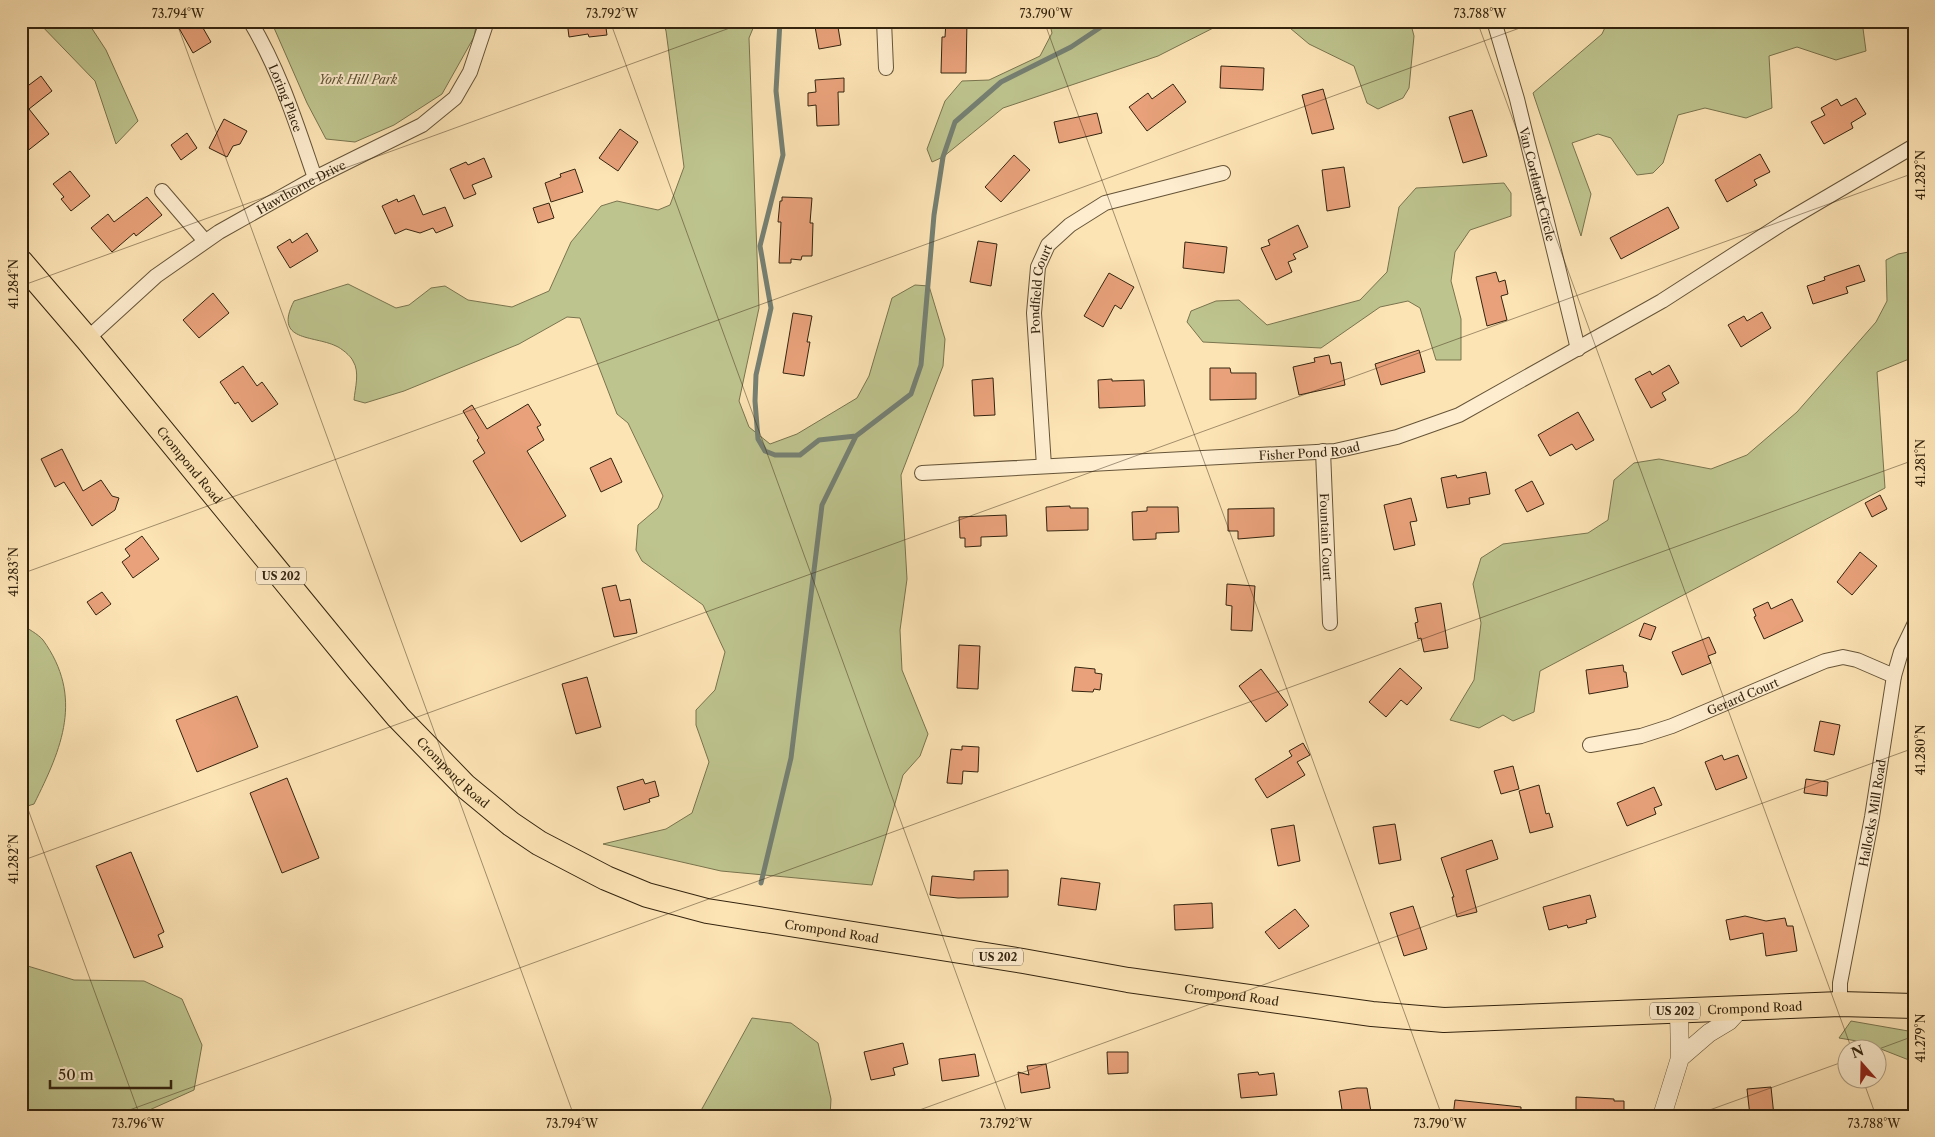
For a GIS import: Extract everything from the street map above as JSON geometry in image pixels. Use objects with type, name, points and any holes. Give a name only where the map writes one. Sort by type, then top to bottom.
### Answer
[{"type":"highway","name":"Crompond Road","points":[[21,262],[87,339],[366,679],[436,758],[465,786],[539,843],[606,878],[647,895],[707,911],[1023,961],[1128,980],[1349,1012],[1444,1020],[1840,1004],[1914,1006]]},
{"type":"street","name":"Loring Place","points":[[250,21],[282,80],[315,178]]},
{"type":"street","name":"Hawthorne Drive","points":[[87,339],[156,276],[205,241],[315,178],[422,125],[455,98],[470,72],[487,21]]},
{"type":"street","points":[[884,21],[886,68]]},
{"type":"street","name":"Van Cortlandt Circle","points":[[1494,21],[1517,99],[1578,349]]},
{"type":"street","name":"Fisher Pond Road","points":[[922,472],[1323,452],[1336,451],[1397,437],[1459,415],[1578,349],[1662,301],[1783,223],[1914,146]]},
{"type":"street","name":"Pondfield Court","points":[[1044,466],[1034,313],[1038,267],[1048,245],[1070,225],[1105,204],[1223,173]]},
{"type":"street","points":[[162,191],[205,241]]},
{"type":"street","name":"Fountain Court","points":[[1323,452],[1330,623]]},
{"type":"street","name":"Hallocks Mill Road","points":[[1840,1004],[1840,983],[1872,817],[1894,676],[1901,652],[1914,625]]},
{"type":"street","name":"Gerard Court","points":[[1590,745],[1641,736],[1672,726],[1825,661],[1843,657],[1857,660],[1894,676]]},
{"type":"street","points":[[1680,1058],[1708,1034],[1729,1020],[1740,1009]]},
{"type":"street","points":[[1662,1116],[1680,1058],[1679,1011]]},
{"type":"green space","points":[[37,21],[87,21],[106,50],[138,121],[116,144],[95,81]]},
{"type":"green space","name":"York Hill Park","points":[[271,21],[477,21],[474,37],[442,94],[394,125],[355,142],[326,139],[307,103]]},
{"type":"green space","points":[[663,21],[756,21],[749,38],[759,308],[739,401],[749,427],[770,444],[797,434],[857,398],[869,376],[892,298],[915,285],[929,286],[945,339],[943,366],[901,475],[907,579],[900,630],[902,670],[928,734],[920,756],[903,775],[872,885],[721,871],[603,844],[666,829],[692,813],[709,762],[696,725],[696,710],[715,690],[725,652],[703,605],[642,561],[636,550],[638,525],[658,508],[663,496],[628,423],[617,414],[580,318],[567,317],[519,344],[404,391],[365,403],[354,400],[356,370],[353,361],[348,355],[336,346],[298,335],[288,324],[289,314],[294,301],[348,284],[396,308],[409,305],[431,288],[445,286],[468,300],[512,307],[549,291],[571,242],[601,206],[617,201],[658,210],[670,205],[684,167],[666,31]]},
{"type":"green space","points":[[1049,21],[1227,21],[1158,56],[1003,108],[943,157],[932,162],[927,149],[945,101],[962,81],[989,80],[1040,56],[1052,33]]},
{"type":"green space","points":[[1279,21],[1410,21],[1414,36],[1409,88],[1403,98],[1378,109],[1367,103],[1354,66],[1309,44]]},
{"type":"green space","points":[[1608,21],[1862,21],[1866,51],[1836,60],[1797,47],[1769,56],[1772,108],[1746,118],[1705,108],[1678,115],[1663,163],[1653,173],[1637,175],[1611,138],[1598,134],[1572,143],[1591,194],[1581,236],[1533,93],[1602,34]]},
{"type":"green space","points":[[1504,183],[1511,193],[1511,216],[1470,230],[1455,252],[1451,281],[1461,319],[1461,360],[1436,360],[1420,308],[1408,301],[1380,307],[1321,348],[1203,342],[1187,322],[1191,311],[1216,301],[1239,300],[1267,325],[1360,300],[1387,272],[1399,207],[1416,188]]},
{"type":"green space","points":[[1914,251],[1914,357],[1877,372],[1885,488],[1540,671],[1534,712],[1513,721],[1503,715],[1479,728],[1450,720],[1474,680],[1481,623],[1473,584],[1481,558],[1503,544],[1588,533],[1608,520],[1614,480],[1634,463],[1659,459],[1711,469],[1747,455],[1797,412],[1876,322],[1887,301],[1886,260],[1898,254]]},
{"type":"green space","points":[[21,624],[43,640],[56,661],[63,682],[66,702],[60,743],[53,763],[34,804],[21,808]]},
{"type":"green space","points":[[21,964],[74,980],[144,981],[182,999],[202,1045],[194,1090],[136,1116],[21,1116]]},
{"type":"green space","points":[[752,1018],[791,1023],[818,1043],[831,1099],[830,1116],[698,1116]]},
{"type":"green space","points":[[1851,1021],[1914,1032],[1914,1062],[1888,1052],[1888,1040],[1851,1040],[1839,1038]]},
{"type":"building","points":[[175,21],[199,21],[211,42],[193,53]]},
{"type":"building","points":[[567,21],[605,21],[607,35],[589,37],[588,34],[569,37]]},
{"type":"building","points":[[814,21],[837,21],[841,45],[819,49]]},
{"type":"building","points":[[946,21],[967,21],[966,73],[941,73],[942,37],[945,37]]},
{"type":"building","points":[[1221,66],[1264,68],[1263,90],[1220,88]]},
{"type":"building","points":[[41,76],[52,91],[29,109],[49,134],[21,156],[21,91]]},
{"type":"building","points":[[844,78],[844,92],[838,92],[839,125],[817,126],[816,105],[808,106],[808,93],[816,92],[815,80]]},
{"type":"building","points":[[1173,84],[1186,102],[1147,131],[1129,107],[1148,93],[1152,99]]},
{"type":"building","points":[[1323,89],[1334,129],[1312,134],[1302,95]]},
{"type":"building","points":[[1856,98],[1866,114],[1851,123],[1853,128],[1824,144],[1811,122],[1825,115],[1821,108],[1837,99],[1841,106]]},
{"type":"building","points":[[1472,110],[1487,156],[1463,163],[1449,117]]},
{"type":"building","points":[[1097,113],[1102,133],[1059,143],[1054,122]]},
{"type":"building","points":[[224,119],[247,131],[240,144],[233,146],[227,157],[209,148]]},
{"type":"building","points":[[620,129],[638,142],[618,171],[599,158]]},
{"type":"building","points":[[187,133],[197,148],[181,160],[171,145]]},
{"type":"building","points":[[1760,154],[1770,172],[1754,180],[1757,185],[1727,202],[1715,180]]},
{"type":"building","points":[[1014,155],[1030,170],[1001,202],[985,187]]},
{"type":"building","points":[[484,158],[492,177],[472,185],[476,194],[464,199],[450,169],[466,162],[468,165]]},
{"type":"building","points":[[1344,167],[1350,207],[1327,211],[1322,170]]},
{"type":"building","points":[[575,169],[583,192],[551,202],[545,183],[561,177],[560,174]]},
{"type":"building","points":[[70,171],[90,196],[71,211],[61,199],[64,197],[53,184]]},
{"type":"building","points":[[414,195],[423,215],[445,207],[453,226],[436,233],[433,228],[420,233],[406,229],[395,234],[382,206],[397,199],[398,202]]},
{"type":"building","points":[[147,197],[162,215],[136,236],[134,233],[112,252],[91,228],[108,214],[114,222]]},
{"type":"building","points":[[782,197],[812,198],[810,223],[813,223],[812,256],[802,256],[801,260],[791,259],[791,263],[779,263],[781,222],[778,222]]},
{"type":"building","points":[[549,203],[554,218],[538,223],[533,208]]},
{"type":"building","points":[[1668,207],[1679,228],[1621,259],[1610,238]]},
{"type":"building","points":[[1298,225],[1308,247],[1293,254],[1296,259],[1288,262],[1292,272],[1276,280],[1261,248],[1270,245],[1268,240]]},
{"type":"building","points":[[307,233],[318,251],[290,268],[277,247],[290,239],[292,243]]},
{"type":"building","points":[[978,241],[997,244],[991,286],[970,282]]},
{"type":"building","points":[[1185,242],[1227,247],[1224,273],[1183,268]]},
{"type":"building","points":[[1859,265],[1865,281],[1846,287],[1848,293],[1813,304],[1807,286],[1825,280],[1824,277]]},
{"type":"building","points":[[1496,272],[1499,282],[1505,280],[1508,294],[1501,296],[1507,320],[1487,326],[1476,277]]},
{"type":"building","points":[[1109,273],[1134,287],[1121,309],[1115,305],[1103,327],[1084,316]]},
{"type":"building","points":[[213,293],[229,313],[199,338],[183,320]]},
{"type":"building","points":[[1762,312],[1771,328],[1741,347],[1728,325],[1744,316],[1747,321]]},
{"type":"building","points":[[793,313],[812,316],[807,342],[810,342],[804,376],[783,373]]},
{"type":"building","points":[[1419,350],[1425,372],[1381,385],[1375,364]]},
{"type":"building","points":[[1329,355],[1331,364],[1341,362],[1345,385],[1299,395],[1293,367],[1315,362],[1314,358]]},
{"type":"building","points":[[1669,365],[1679,383],[1662,393],[1666,400],[1651,408],[1635,379],[1650,371],[1652,375]]},
{"type":"building","points":[[243,366],[257,386],[262,382],[278,404],[252,422],[238,402],[235,404],[220,382]]},
{"type":"building","points":[[1210,368],[1230,368],[1231,373],[1256,373],[1256,399],[1210,400]]},
{"type":"building","points":[[993,378],[995,415],[974,416],[972,380]]},
{"type":"building","points":[[1112,379],[1112,381],[1144,380],[1145,406],[1099,408],[1098,380]]},
{"type":"building","points":[[528,404],[541,425],[537,427],[544,440],[527,451],[566,516],[521,542],[473,461],[485,453],[477,440],[479,438],[463,411],[472,405],[487,429]]},
{"type":"building","points":[[1578,412],[1594,440],[1576,450],[1572,444],[1550,456],[1538,435]]},
{"type":"building","points":[[62,449],[83,491],[101,480],[112,496],[119,498],[115,510],[92,526],[64,482],[55,487],[41,459]]},
{"type":"building","points":[[611,458],[622,482],[601,492],[590,468]]},
{"type":"building","points":[[1486,472],[1490,494],[1469,498],[1470,504],[1447,508],[1441,478],[1456,475],[1457,478]]},
{"type":"building","points":[[1532,481],[1544,504],[1527,512],[1515,490]]},
{"type":"building","points":[[1880,495],[1887,509],[1872,517],[1865,503]]},
{"type":"building","points":[[1411,498],[1417,521],[1410,522],[1415,545],[1394,550],[1384,505]]},
{"type":"building","points":[[1070,506],[1070,508],[1088,508],[1088,530],[1047,531],[1046,507]]},
{"type":"building","points":[[1147,507],[1178,507],[1179,532],[1156,533],[1156,539],[1133,540],[1132,512],[1147,511]]},
{"type":"building","points":[[1274,508],[1274,536],[1238,539],[1238,531],[1228,531],[1228,509]]},
{"type":"building","points":[[1006,515],[1007,536],[981,537],[981,546],[965,547],[965,538],[960,538],[959,517]]},
{"type":"building","points":[[142,536],[159,559],[133,578],[122,562],[130,556],[125,549]]},
{"type":"building","points":[[1860,552],[1877,566],[1852,595],[1837,582]]},
{"type":"building","points":[[1227,584],[1255,586],[1252,631],[1231,630],[1232,606],[1226,605]]},
{"type":"building","points":[[616,585],[620,601],[630,599],[637,633],[614,637],[602,588]]},
{"type":"building","points":[[102,592],[111,604],[96,615],[87,602]]},
{"type":"building","points":[[1792,599],[1803,621],[1764,639],[1754,617],[1756,616],[1753,609],[1768,602],[1771,609]]},
{"type":"building","points":[[1441,603],[1448,648],[1424,652],[1421,638],[1418,639],[1415,623],[1418,622],[1415,608]]},
{"type":"building","points":[[1644,623],[1656,627],[1651,640],[1639,636]]},
{"type":"building","points":[[1709,637],[1716,653],[1708,656],[1711,663],[1682,675],[1672,652]]},
{"type":"building","points":[[959,645],[980,646],[978,689],[957,688]]},
{"type":"building","points":[[1623,665],[1628,687],[1589,694],[1586,670]]},
{"type":"building","points":[[1075,667],[1095,669],[1095,673],[1102,674],[1100,690],[1094,689],[1093,692],[1072,691]]},
{"type":"building","points":[[1400,668],[1422,688],[1407,705],[1401,700],[1386,717],[1369,702]]},
{"type":"building","points":[[1261,669],[1288,705],[1266,722],[1239,686]]},
{"type":"building","points":[[587,677],[601,727],[576,734],[562,684]]},
{"type":"building","points":[[237,696],[258,747],[197,772],[176,720]]},
{"type":"building","points":[[1820,721],[1840,725],[1834,755],[1814,751]]},
{"type":"building","points":[[1303,743],[1310,755],[1297,762],[1305,775],[1267,798],[1255,779],[1292,756],[1289,751]]},
{"type":"building","points":[[962,746],[979,747],[978,772],[963,771],[962,784],[947,783],[951,749],[962,750]]},
{"type":"building","points":[[1722,755],[1724,760],[1738,755],[1747,778],[1716,790],[1705,762]]},
{"type":"building","points":[[1513,766],[1519,789],[1501,794],[1494,771]]},
{"type":"building","points":[[287,778],[319,858],[282,873],[250,793]]},
{"type":"building","points":[[643,779],[645,784],[655,781],[659,796],[649,799],[650,802],[624,810],[617,787]]},
{"type":"building","points":[[1806,779],[1828,782],[1827,796],[1804,793]]},
{"type":"building","points":[[1539,785],[1546,814],[1549,813],[1553,827],[1530,833],[1519,791]]},
{"type":"building","points":[[1654,787],[1662,805],[1654,808],[1656,814],[1627,826],[1617,803]]},
{"type":"building","points":[[1395,824],[1401,860],[1379,864],[1373,827]]},
{"type":"building","points":[[1294,825],[1300,861],[1278,866],[1271,829]]},
{"type":"building","points":[[1492,840],[1498,859],[1466,870],[1477,912],[1457,917],[1452,897],[1454,897],[1441,858]]},
{"type":"building","points":[[131,852],[164,932],[158,935],[163,947],[134,958],[96,866]]},
{"type":"building","points":[[1008,870],[1008,897],[958,898],[930,895],[932,876],[974,880],[974,871]]},
{"type":"building","points":[[1061,878],[1100,883],[1096,910],[1058,905]]},
{"type":"building","points":[[1590,895],[1596,917],[1586,920],[1587,923],[1568,928],[1567,925],[1549,930],[1543,907]]},
{"type":"building","points":[[1212,903],[1213,928],[1175,930],[1174,905]]},
{"type":"building","points":[[1413,906],[1427,949],[1404,956],[1390,913]]},
{"type":"building","points":[[1295,909],[1309,926],[1279,949],[1265,932]]},
{"type":"building","points":[[1745,916],[1766,921],[1785,918],[1787,926],[1793,926],[1797,951],[1766,956],[1763,933],[1730,940],[1726,920]]},
{"type":"building","points":[[903,1043],[908,1064],[893,1068],[895,1075],[871,1080],[864,1052]]},
{"type":"building","points":[[1107,1052],[1128,1052],[1128,1073],[1108,1074]]},
{"type":"building","points":[[975,1054],[979,1076],[942,1081],[939,1059]]},
{"type":"building","points":[[1046,1064],[1050,1088],[1021,1093],[1018,1072],[1029,1075],[1027,1066]]},
{"type":"building","points":[[1258,1072],[1259,1075],[1274,1073],[1277,1095],[1241,1098],[1238,1074]]},
{"type":"building","points":[[1771,1087],[1774,1116],[1750,1116],[1747,1089]]},
{"type":"building","points":[[1367,1088],[1371,1112],[1368,1112],[1369,1116],[1343,1116],[1339,1091]]},
{"type":"building","points":[[1576,1097],[1624,1101],[1624,1116],[1582,1116],[1582,1111],[1576,1111]]},
{"type":"building","points":[[1455,1100],[1521,1107],[1521,1116],[1453,1116]]},
{"type":"waterway","points":[[780,21],[776,91],[783,155],[760,246],[771,308],[756,375],[755,401],[758,439],[765,451],[775,455],[800,455],[819,440],[856,436]]},
{"type":"waterway","points":[[761,883],[791,758],[822,505],[856,436],[911,394],[921,365],[934,215],[943,157],[955,122],[1001,82],[1071,47],[1110,21]]}]
